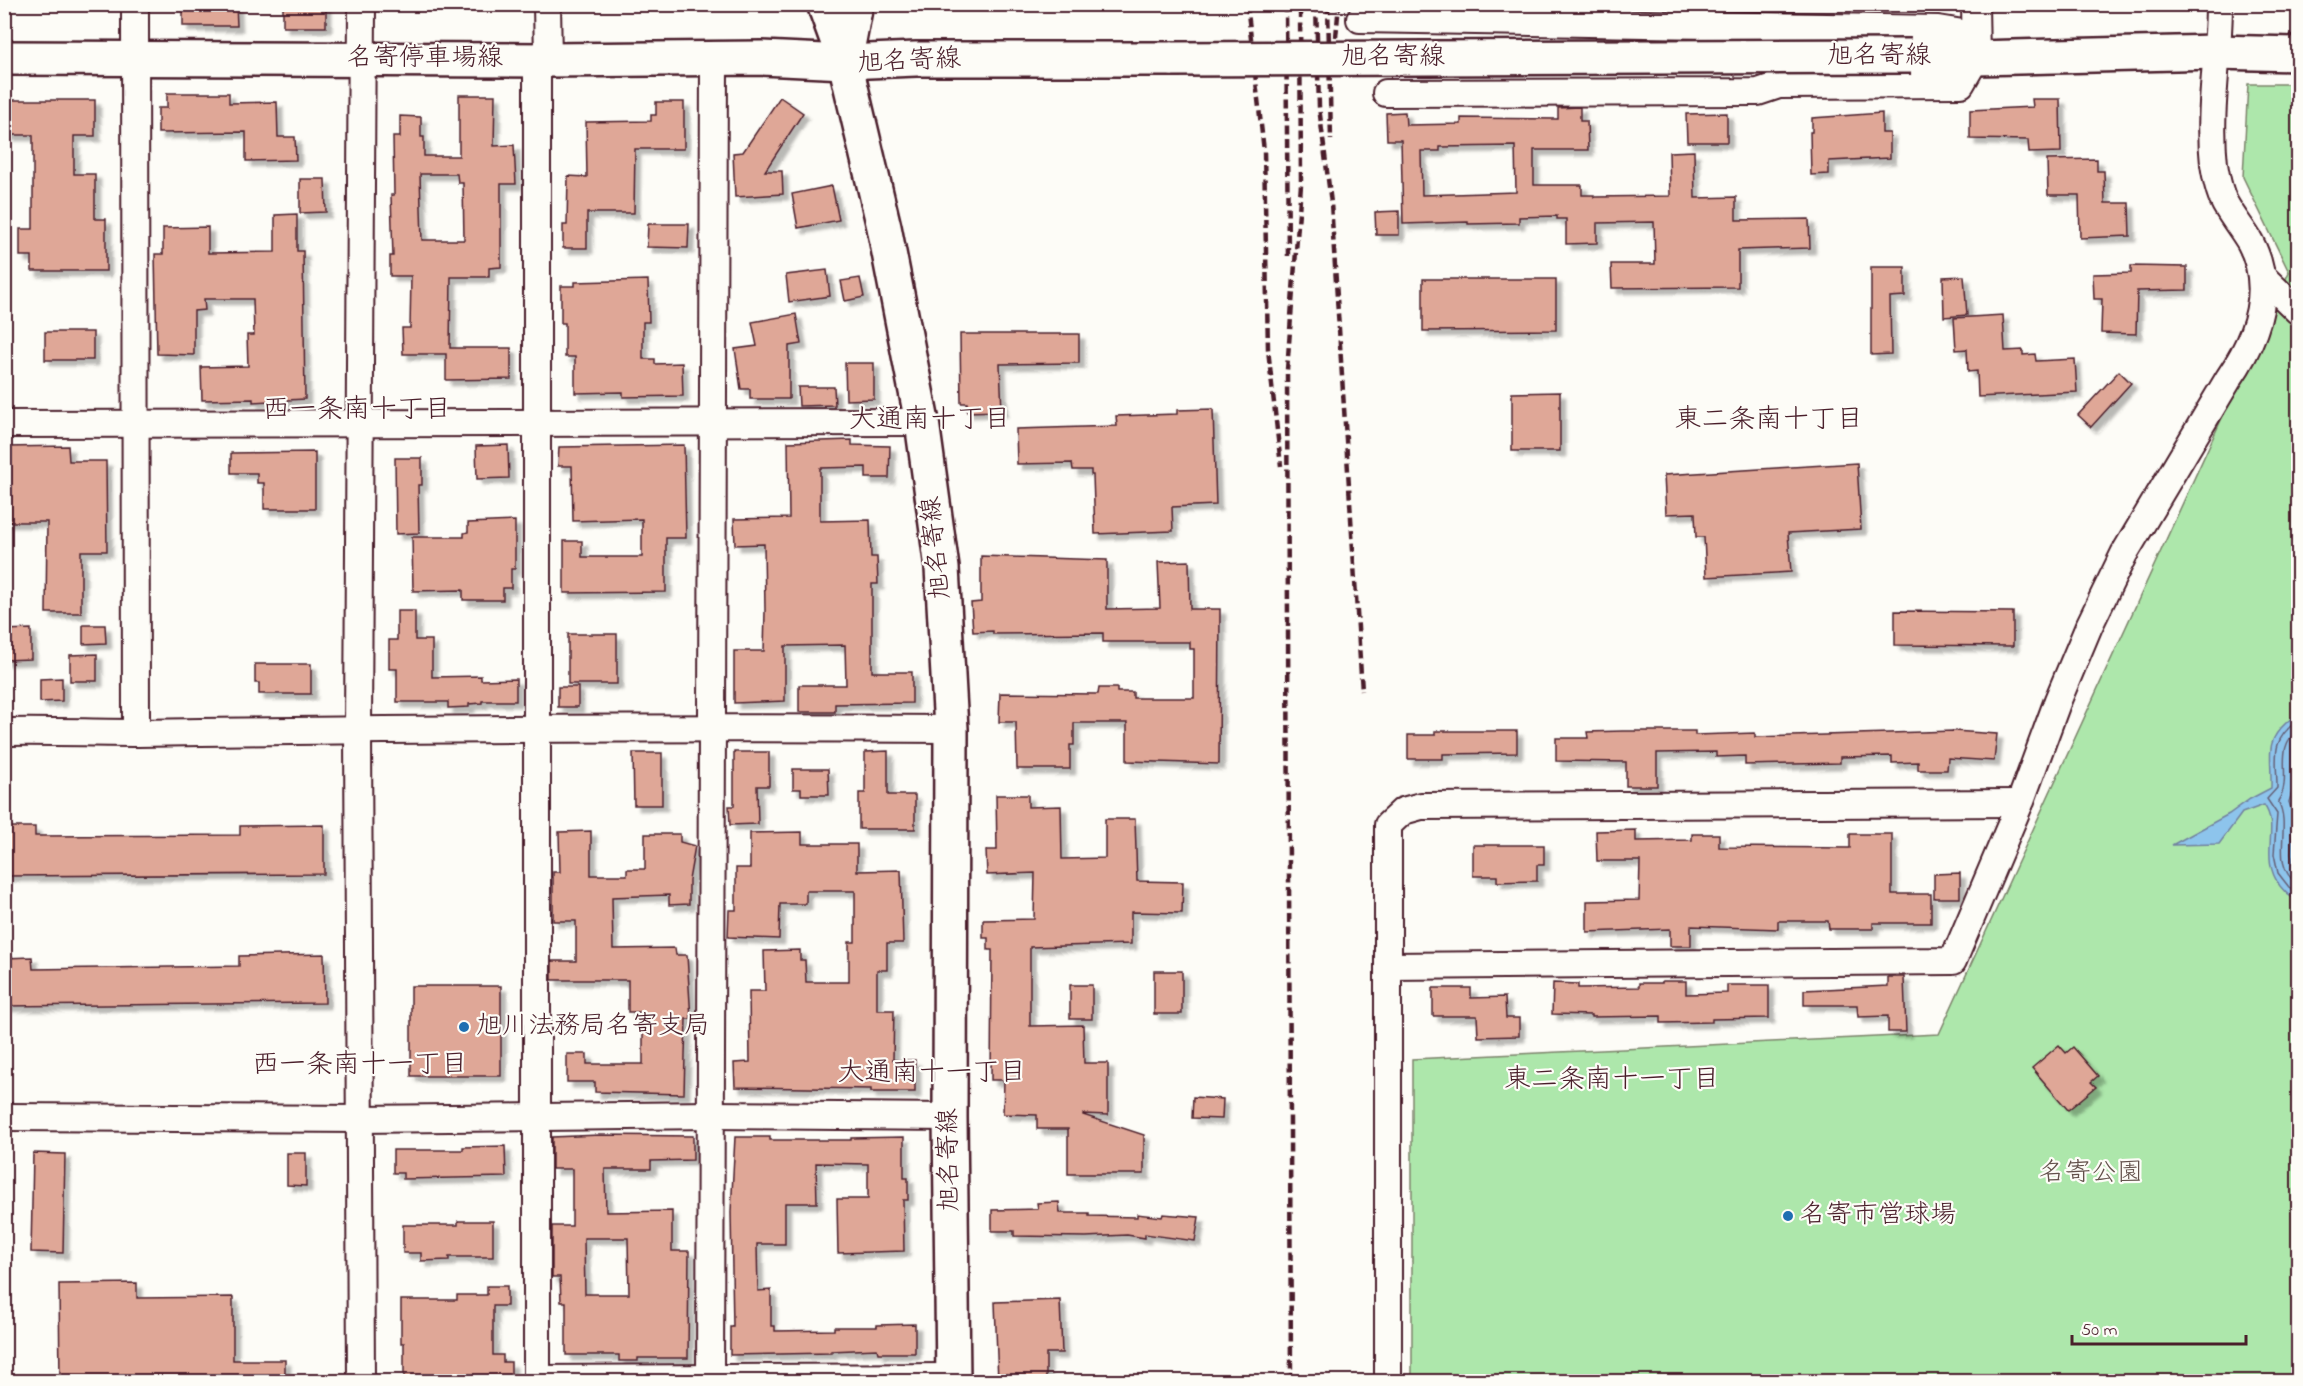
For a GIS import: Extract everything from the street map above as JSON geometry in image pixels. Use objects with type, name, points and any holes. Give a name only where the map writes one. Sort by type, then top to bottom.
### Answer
[{"type":"main road","points":[[824,4],[845,62]]},
{"type":"main road","points":[[845,62],[856,4]]},
{"type":"main road","name":"旭名寄線","points":[[953,1379],[950,1117],[951,729],[942,568],[922,422],[884,227],[845,62],[916,59],[1911,56],[1976,46],[2298,54]]},
{"type":"main road","name":"名寄停車場線","points":[[4,58],[542,60],[714,58],[845,62]]},
{"type":"street","points":[[135,4],[136,733]]},
{"type":"street","points":[[361,1382],[358,730],[362,4]]},
{"type":"street","points":[[547,4],[542,60],[539,423],[537,1380],[953,1379]]},
{"type":"street","points":[[1386,93],[1758,92],[1779,84],[1961,84],[1976,46],[1975,4]]},
{"type":"street","points":[[1388,966],[1953,962],[2020,803],[2058,700],[2089,626],[2124,554],[2246,352],[2261,310],[2261,275],[2250,243],[2225,205],[2214,166],[2211,123],[2219,4]]},
{"type":"street","points":[[1360,20],[1578,14],[1938,29],[1976,46]]},
{"type":"street","points":[[710,1380],[714,58]]},
{"type":"street","points":[[2261,275],[2298,311]]},
{"type":"street","points":[[4,424],[922,422]]},
{"type":"street","points":[[4,732],[951,729]]},
{"type":"street","points":[[1388,1382],[1388,825],[1403,811],[1421,806],[2020,803]]},
{"type":"street","points":[[4,1117],[538,1119],[711,1115],[950,1117]]},
{"type":"green space","name":"名寄公園","points":[[2248,84],[2298,84],[2298,1381],[1412,1381],[1412,1059],[1939,1034],[2289,272],[2243,177]]},
{"type":"water","points":[[2298,713],[2298,900],[2286,893],[2274,875],[2270,853],[2271,823],[2264,805],[2242,813],[2219,844],[2172,845],[2271,788],[2271,746],[2279,730]]},
{"type":"building","points":[[183,4],[236,4],[237,26],[183,26]]},
{"type":"building","points":[[283,4],[326,4],[326,27],[283,27]]},
{"type":"building","points":[[167,93],[229,93],[229,103],[277,102],[278,137],[295,137],[296,160],[246,161],[246,132],[158,133],[158,108],[167,108]]},
{"type":"building","points":[[459,95],[495,95],[494,146],[514,145],[516,184],[501,184],[501,267],[489,268],[489,277],[451,277],[450,348],[511,348],[511,379],[446,380],[446,354],[403,354],[402,328],[410,328],[411,276],[390,276],[390,256],[393,256],[391,195],[394,195],[393,137],[400,137],[400,116],[421,117],[424,156],[459,156]],"holes":[[[420,174],[457,174],[458,183],[463,183],[464,240],[422,240]]]},
{"type":"building","points":[[780,97],[803,113],[765,171],[782,171],[783,194],[735,197],[733,153],[743,152]]},
{"type":"building","points":[[2032,99],[2060,99],[2061,152],[2029,153],[2028,140],[1970,139],[1970,110],[2033,107]]},
{"type":"building","points":[[4,100],[95,100],[95,136],[74,136],[74,174],[95,174],[95,219],[106,219],[106,271],[32,271],[32,256],[20,256],[20,229],[33,229],[33,135],[4,135]]},
{"type":"building","points":[[656,102],[684,102],[684,149],[635,149],[634,213],[587,213],[587,248],[563,248],[563,225],[567,225],[568,176],[587,177],[586,122],[651,121],[651,115],[656,115]]},
{"type":"building","points":[[1580,107],[1580,121],[1587,121],[1588,150],[1534,150],[1534,185],[1582,185],[1582,195],[1594,195],[1594,197],[1670,196],[1669,152],[1694,151],[1695,198],[1736,197],[1736,220],[1809,219],[1810,248],[1738,250],[1738,287],[1612,288],[1611,264],[1655,264],[1654,222],[1597,223],[1597,243],[1566,244],[1566,219],[1557,219],[1557,216],[1519,217],[1519,223],[1403,224],[1401,140],[1387,140],[1386,113],[1405,112],[1406,125],[1461,124],[1461,118],[1558,119],[1558,108]],"holes":[[[1515,146],[1516,192],[1422,195],[1421,151],[1440,151],[1440,147]]]},
{"type":"building","points":[[1727,113],[1727,142],[1687,142],[1686,114]]},
{"type":"building","points":[[1882,113],[1882,133],[1890,133],[1890,158],[1829,161],[1829,174],[1811,175],[1812,118]]},
{"type":"building","points":[[2097,159],[2097,171],[2104,171],[2105,203],[2129,203],[2130,236],[2080,238],[2079,195],[2048,195],[2047,160]]},
{"type":"building","points":[[300,179],[325,179],[326,212],[300,213]]},
{"type":"building","points":[[832,186],[839,220],[798,228],[792,194]]},
{"type":"building","points":[[1399,211],[1399,235],[1376,235],[1375,212]]},
{"type":"building","points":[[297,214],[297,251],[303,251],[305,399],[253,402],[253,399],[202,400],[201,367],[248,366],[247,335],[254,335],[253,299],[204,299],[205,310],[194,311],[194,355],[157,354],[155,254],[163,254],[163,228],[208,227],[208,253],[275,252],[275,215]]},
{"type":"building","points":[[648,224],[689,224],[688,248],[647,247]]},
{"type":"building","points":[[2131,266],[2187,267],[2187,290],[2137,291],[2136,334],[2101,333],[2102,299],[2094,299],[2093,274],[2131,273]]},
{"type":"building","points":[[1871,267],[1905,267],[1905,296],[1890,297],[1891,354],[1871,355]]},
{"type":"building","points":[[827,270],[830,296],[789,302],[786,275]]},
{"type":"building","points":[[1964,276],[1967,315],[1944,317],[1943,277]]},
{"type":"building","points":[[860,278],[864,297],[845,301],[841,281]]},
{"type":"building","points":[[1423,279],[1556,279],[1556,330],[1423,331]]},
{"type":"building","points":[[648,280],[649,322],[643,322],[643,359],[655,359],[655,364],[682,363],[683,396],[623,397],[623,392],[575,393],[575,357],[565,357],[565,323],[561,323],[561,286],[575,286],[575,282]]},
{"type":"building","points":[[796,314],[801,344],[789,346],[789,399],[750,399],[750,389],[741,389],[735,349],[757,346],[752,322]]},
{"type":"building","points":[[2003,315],[2005,351],[2023,350],[2023,355],[2035,354],[2036,361],[2075,359],[2077,392],[1978,397],[1977,371],[1968,372],[1967,349],[1956,350],[1954,318]]},
{"type":"building","points":[[45,332],[93,332],[93,360],[45,360]]},
{"type":"building","points":[[960,334],[1079,334],[1079,363],[1000,364],[1002,411],[967,412],[967,403],[961,403]]},
{"type":"building","points":[[845,363],[874,363],[874,399],[846,400]]},
{"type":"building","points":[[2119,371],[2131,383],[2091,427],[2078,415]]},
{"type":"building","points":[[798,387],[834,387],[835,405],[799,406]]},
{"type":"building","points":[[1560,392],[1560,451],[1512,451],[1512,393]]},
{"type":"building","points":[[1213,409],[1216,505],[1172,507],[1173,531],[1095,534],[1091,470],[1073,470],[1072,463],[1017,464],[1016,429],[1117,426],[1116,416],[1177,414],[1177,410]]},
{"type":"building","points":[[852,440],[852,445],[890,446],[889,478],[866,478],[866,467],[820,468],[820,521],[870,520],[871,557],[877,557],[878,584],[872,584],[872,672],[912,672],[912,703],[835,704],[835,712],[799,712],[799,685],[846,685],[845,645],[785,646],[785,701],[734,703],[734,651],[764,651],[765,611],[764,544],[735,545],[734,519],[789,518],[788,442]]},
{"type":"building","points":[[508,445],[509,478],[477,479],[476,446]]},
{"type":"building","points":[[684,445],[686,538],[666,538],[666,592],[564,593],[564,541],[582,541],[582,557],[642,557],[642,519],[573,521],[572,466],[558,466],[559,447]]},
{"type":"building","points":[[68,446],[69,461],[106,461],[107,551],[81,551],[81,613],[46,613],[47,522],[4,522],[4,447]]},
{"type":"building","points":[[315,452],[315,509],[264,509],[264,483],[257,483],[257,473],[231,473],[231,453]]},
{"type":"building","points":[[395,458],[422,458],[422,485],[418,485],[419,533],[396,534]]},
{"type":"building","points":[[1857,463],[1861,529],[1788,533],[1791,572],[1706,577],[1704,537],[1696,537],[1695,513],[1666,514],[1664,475]]},
{"type":"building","points":[[515,521],[515,569],[511,569],[511,588],[503,588],[503,600],[463,600],[463,590],[413,591],[412,537],[464,537],[464,533],[468,532],[468,523]]},
{"type":"building","points":[[981,556],[1107,560],[1107,609],[1160,608],[1158,562],[1189,561],[1190,609],[1220,609],[1219,764],[1127,761],[1127,723],[1074,723],[1074,745],[1070,745],[1070,769],[1017,769],[1016,722],[999,722],[1000,693],[1098,694],[1099,688],[1117,688],[1117,692],[1133,692],[1133,698],[1194,698],[1194,649],[1190,649],[1190,642],[1103,642],[1103,633],[993,634],[993,631],[973,632],[971,603],[981,602]]},
{"type":"building","points":[[397,611],[415,611],[415,640],[432,640],[432,677],[481,676],[481,680],[516,679],[516,701],[482,701],[482,703],[469,704],[469,707],[448,708],[448,702],[397,702],[397,669],[389,669],[389,640],[397,640]]},
{"type":"building","points":[[1895,611],[2013,612],[2013,646],[1895,645]]},
{"type":"building","points":[[83,625],[105,625],[106,643],[83,644]]},
{"type":"building","points":[[31,629],[31,659],[4,660],[4,630]]},
{"type":"building","points":[[568,634],[617,634],[617,684],[568,684]]},
{"type":"building","points":[[97,654],[97,681],[70,681],[70,655]]},
{"type":"building","points":[[255,664],[311,664],[311,694],[259,694],[259,683],[255,683]]},
{"type":"building","points":[[62,678],[62,701],[40,702],[40,679]]},
{"type":"building","points":[[558,687],[578,687],[578,707],[558,707]]},
{"type":"building","points":[[1435,731],[1517,731],[1517,753],[1443,754],[1443,759],[1408,759],[1408,735],[1435,735]]},
{"type":"building","points":[[1695,731],[1695,735],[1755,733],[1755,737],[1954,731],[1997,734],[1994,761],[1948,758],[1947,770],[1918,770],[1918,762],[1892,763],[1892,756],[1840,757],[1840,763],[1745,765],[1745,756],[1716,757],[1716,752],[1657,753],[1657,786],[1626,786],[1626,762],[1556,761],[1556,738],[1588,738],[1587,732]]},
{"type":"building","points":[[888,751],[888,795],[915,795],[915,829],[859,829],[859,793],[865,793],[865,752]]},
{"type":"building","points":[[734,752],[769,752],[769,786],[757,786],[758,824],[730,825],[729,806],[734,806]]},
{"type":"building","points":[[633,753],[662,753],[662,805],[634,805]]},
{"type":"building","points":[[793,769],[828,769],[829,795],[801,795],[801,789],[793,789]]},
{"type":"building","points":[[996,795],[1028,795],[1028,807],[1061,806],[1062,859],[1105,858],[1105,819],[1135,819],[1137,881],[1183,882],[1182,913],[1131,912],[1131,944],[1030,947],[1030,1026],[1083,1025],[1084,1063],[1108,1063],[1108,1115],[1083,1115],[1144,1135],[1144,1174],[1068,1174],[1068,1129],[1037,1129],[1037,1115],[1003,1114],[1004,1080],[991,1080],[992,950],[988,950],[988,938],[983,938],[983,920],[1034,919],[1035,873],[987,875],[986,850],[997,850]]},
{"type":"building","points":[[324,825],[324,874],[4,876],[4,827],[35,827],[35,836],[240,835],[240,826]]},
{"type":"building","points":[[1636,830],[1636,841],[1692,840],[1692,834],[1719,834],[1719,847],[1850,848],[1850,834],[1892,834],[1892,894],[1931,894],[1931,923],[1873,923],[1873,929],[1829,929],[1828,921],[1778,921],[1778,929],[1691,926],[1691,946],[1670,946],[1670,929],[1587,932],[1587,901],[1639,900],[1640,861],[1597,861],[1596,831]]},
{"type":"building","points":[[591,831],[591,875],[627,875],[627,869],[645,869],[645,834],[680,834],[680,842],[695,846],[689,880],[689,904],[669,905],[669,895],[612,897],[613,949],[675,948],[676,955],[687,955],[691,1019],[686,1019],[684,1094],[595,1092],[595,1082],[567,1082],[567,1054],[587,1054],[587,1064],[643,1064],[643,1012],[628,1012],[628,980],[552,980],[552,961],[576,961],[576,921],[553,921],[553,872],[560,872],[559,832]]},
{"type":"building","points":[[802,832],[802,844],[857,844],[857,871],[901,870],[903,943],[887,943],[887,970],[877,970],[877,1010],[894,1010],[893,1060],[915,1060],[915,1092],[735,1087],[734,1063],[750,1062],[749,991],[765,991],[764,951],[800,950],[800,960],[805,960],[806,982],[849,982],[849,942],[855,942],[855,891],[806,891],[806,904],[780,904],[779,939],[728,937],[729,910],[736,910],[736,868],[750,868],[750,833]]},
{"type":"building","points":[[1473,845],[1544,845],[1544,865],[1537,865],[1537,881],[1497,882],[1497,876],[1473,876]]},
{"type":"building","points":[[1960,873],[1960,898],[1934,898],[1934,874]]},
{"type":"building","points":[[324,954],[325,1003],[4,1006],[4,958],[32,957],[33,969],[239,966],[239,956]]},
{"type":"building","points":[[1154,971],[1182,971],[1182,1014],[1154,1014]]},
{"type":"building","points":[[1888,977],[1904,977],[1906,1032],[1888,1032],[1888,1016],[1858,1017],[1857,1005],[1804,1005],[1804,990],[1888,986]]},
{"type":"building","points":[[1662,981],[1686,981],[1686,994],[1727,993],[1727,985],[1769,985],[1769,1018],[1661,1023],[1661,1016],[1591,1017],[1591,1015],[1552,1014],[1553,983],[1578,984],[1578,988],[1639,987],[1639,983],[1662,983]]},
{"type":"building","points":[[1070,985],[1092,985],[1092,1019],[1070,1019]]},
{"type":"building","points":[[411,986],[501,986],[501,1076],[411,1076]]},
{"type":"building","points":[[1433,988],[1471,988],[1471,998],[1505,997],[1506,1018],[1519,1018],[1519,1036],[1478,1037],[1477,1016],[1433,1016]]},
{"type":"building","points":[[2059,1045],[2066,1053],[2073,1047],[2098,1076],[2091,1082],[2096,1087],[2068,1110],[2032,1068]]},
{"type":"building","points":[[1193,1097],[1223,1099],[1222,1119],[1192,1118]]},
{"type":"building","points":[[693,1136],[693,1160],[651,1161],[651,1169],[605,1169],[606,1212],[672,1211],[672,1251],[689,1251],[688,1358],[638,1358],[638,1361],[619,1361],[619,1355],[566,1355],[566,1302],[561,1302],[560,1277],[552,1277],[552,1226],[572,1226],[572,1169],[552,1169],[552,1137]],"holes":[[[584,1238],[628,1238],[629,1294],[585,1294]]]},
{"type":"building","points":[[735,1137],[770,1137],[770,1140],[851,1140],[851,1138],[904,1137],[904,1178],[908,1178],[908,1200],[903,1200],[904,1251],[838,1253],[837,1199],[868,1199],[868,1164],[816,1163],[817,1203],[785,1203],[785,1244],[757,1244],[758,1291],[771,1290],[771,1326],[775,1326],[775,1331],[834,1330],[834,1327],[915,1324],[915,1353],[878,1353],[877,1349],[831,1351],[831,1353],[730,1355],[730,1327],[733,1327],[731,1212]]},
{"type":"building","points":[[505,1146],[506,1177],[403,1179],[403,1173],[393,1173],[393,1150],[463,1150],[463,1147]]},
{"type":"building","points":[[33,1153],[65,1154],[63,1253],[31,1252]]},
{"type":"building","points":[[287,1153],[306,1153],[306,1186],[287,1185]]},
{"type":"building","points":[[1059,1202],[1060,1213],[1089,1213],[1089,1216],[1137,1217],[1137,1214],[1162,1217],[1163,1214],[1199,1217],[1195,1241],[1145,1234],[1145,1238],[1127,1235],[1014,1236],[1014,1231],[992,1231],[992,1210],[1038,1209],[1037,1203]]},
{"type":"building","points":[[458,1221],[493,1221],[493,1257],[449,1257],[449,1260],[421,1261],[421,1253],[403,1253],[403,1225],[458,1225]]},
{"type":"building","points":[[137,1283],[137,1298],[233,1297],[233,1360],[285,1360],[285,1382],[60,1382],[59,1284]]},
{"type":"building","points":[[487,1286],[507,1286],[507,1306],[493,1306],[493,1355],[503,1355],[503,1362],[511,1362],[511,1381],[404,1382],[401,1300],[457,1300],[457,1295],[487,1295]]},
{"type":"building","points":[[1060,1300],[1062,1353],[1046,1353],[1046,1382],[998,1382],[995,1302]]},
{"type":"railway","points":[[1247,4],[1264,151],[1268,349],[1281,466]]},
{"type":"railway","points":[[1286,4],[1288,259]]},
{"type":"railway","points":[[1291,1382],[1287,370],[1301,185],[1300,4]]},
{"type":"railway","points":[[1316,4],[1319,107],[1331,203],[1362,691]]},
{"type":"railway","points":[[1328,4],[1331,140]]},
{"type":"railway","points":[[1336,37],[1339,4]]},
{"type":"place","name":"旭川法務局名寄支局","points":[[464,1027]]},
{"type":"place","name":"名寄市営球場","points":[[1788,1216]]},
{"type":"district","name":"西一条南十丁目","points":[[357,410]]},
{"type":"district","name":"大通南十丁目","points":[[930,420]]},
{"type":"district","name":"東二条南十丁目","points":[[1769,420]]},
{"type":"district","name":"西一条南十一丁目","points":[[360,1065]]},
{"type":"district","name":"大通南十一丁目","points":[[932,1073]]},
{"type":"district","name":"東二条南十一丁目","points":[[1612,1080]]}]
